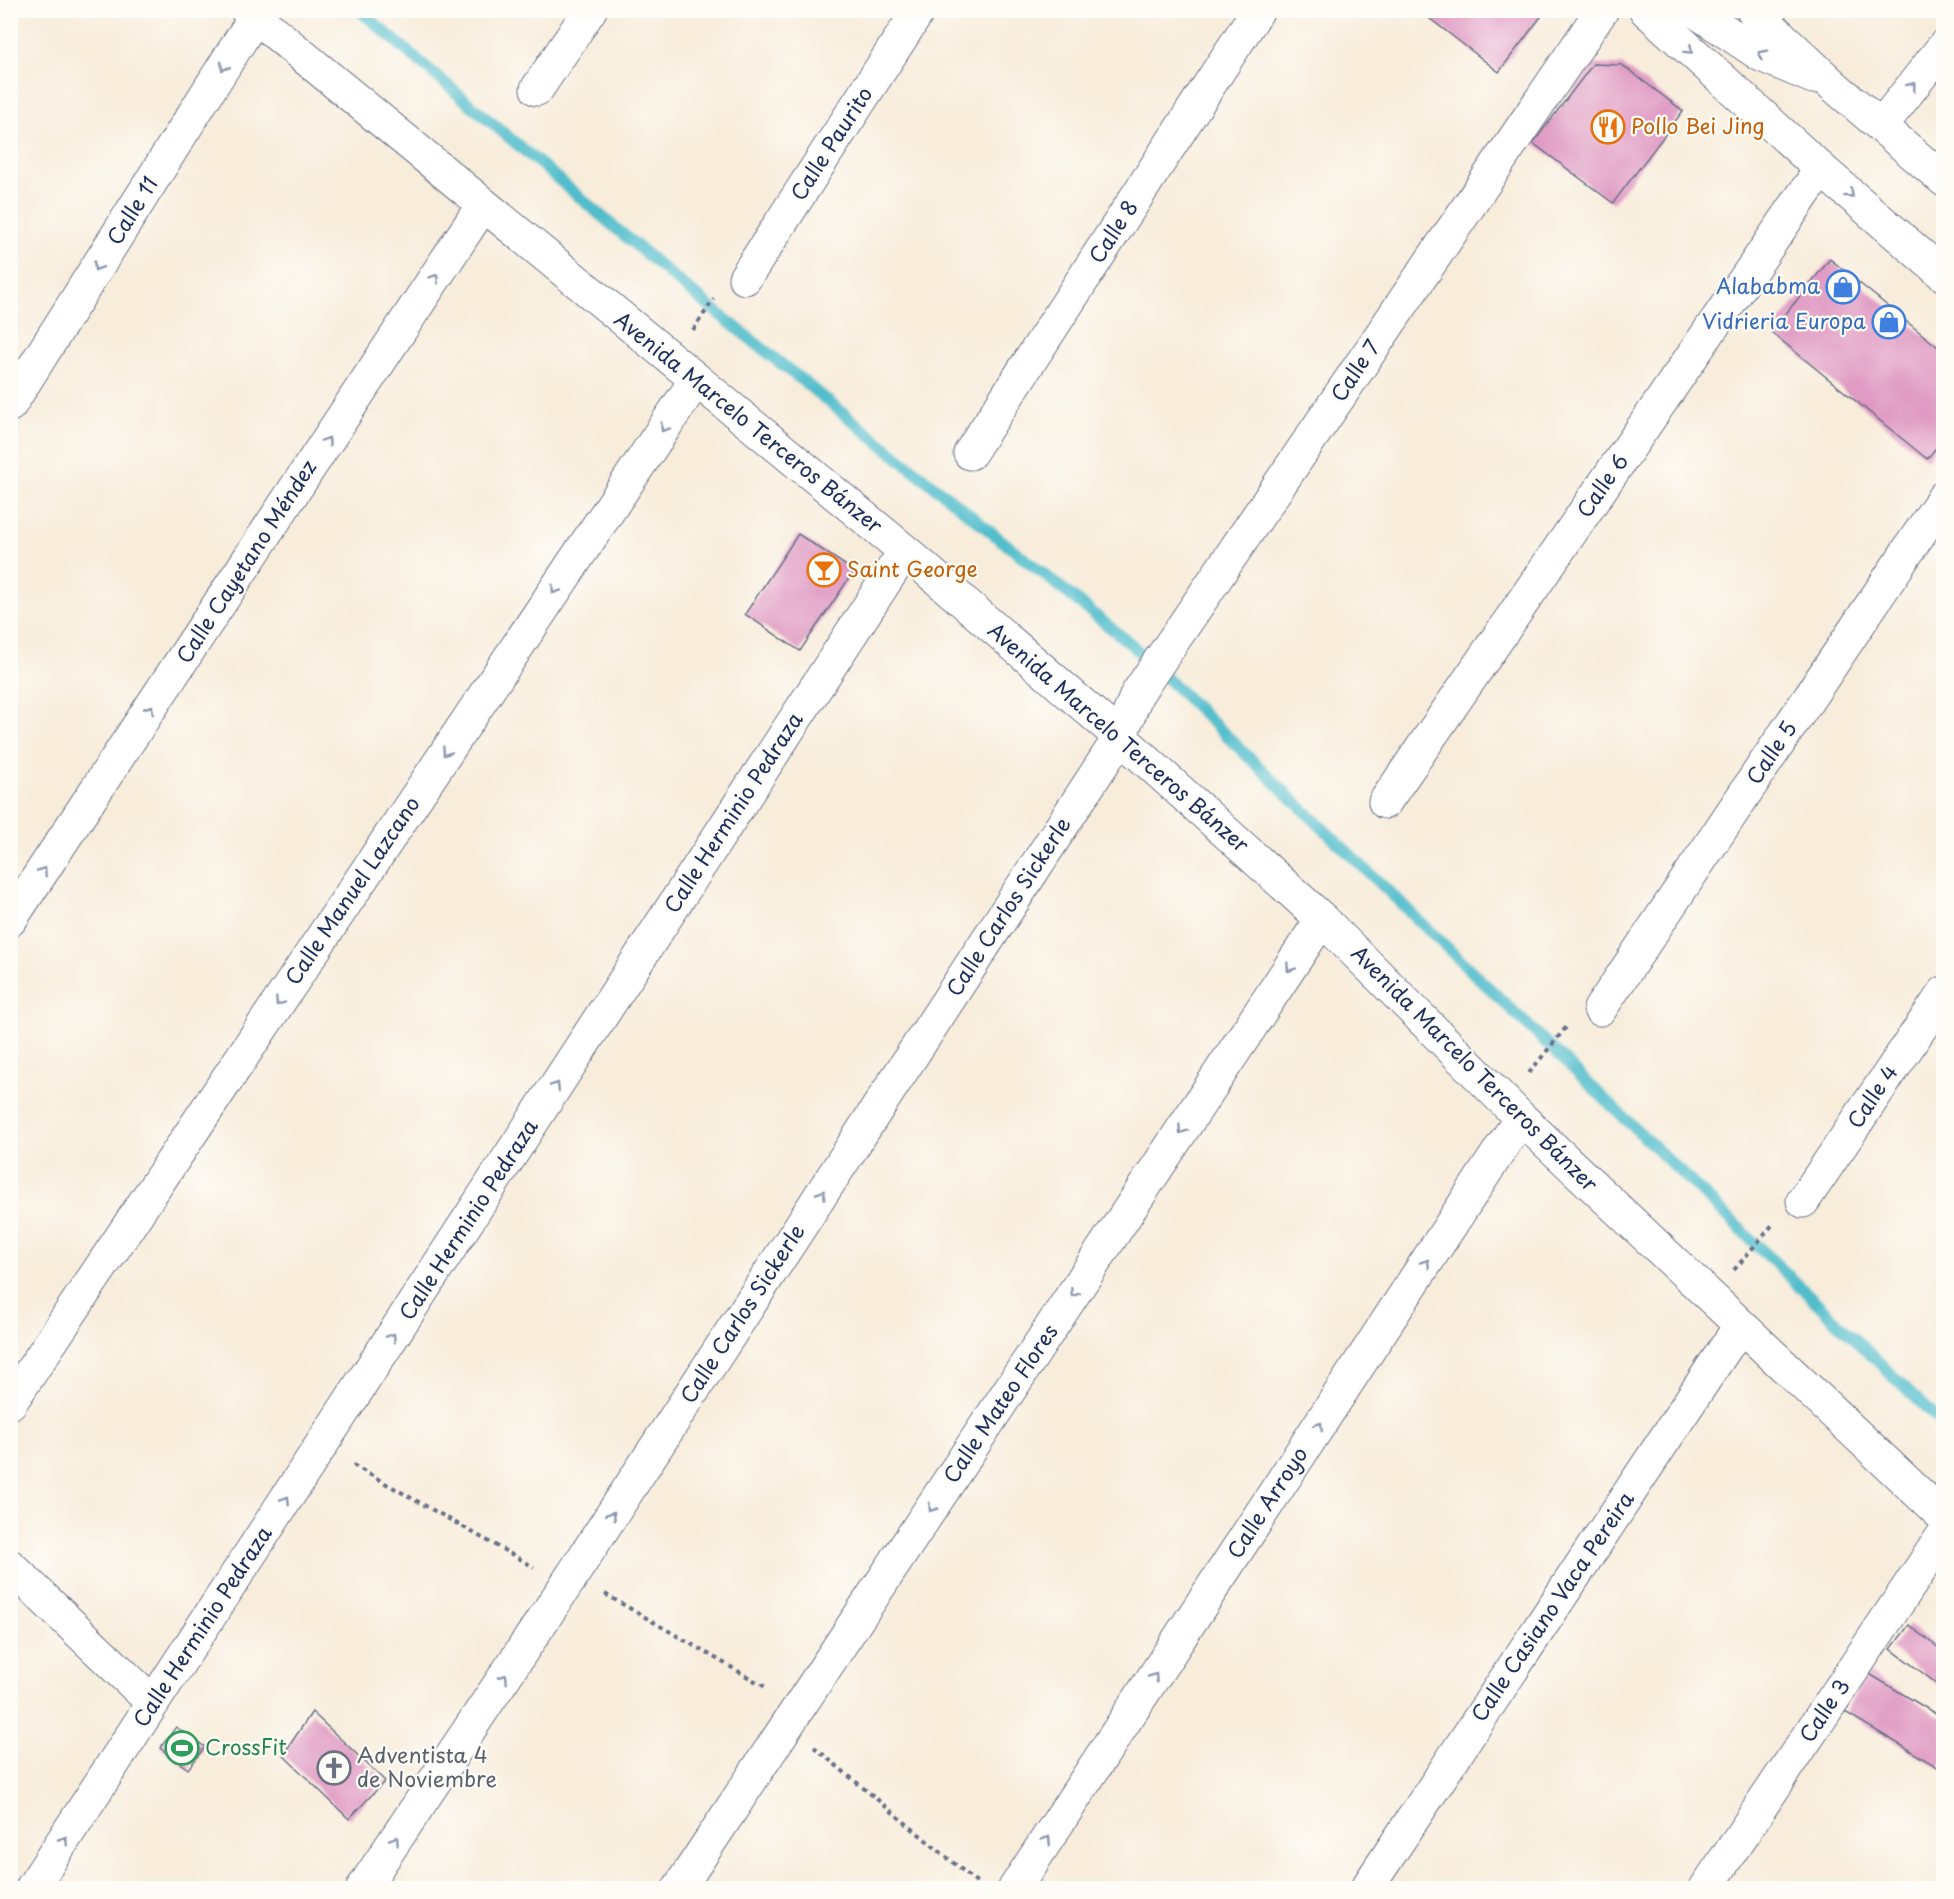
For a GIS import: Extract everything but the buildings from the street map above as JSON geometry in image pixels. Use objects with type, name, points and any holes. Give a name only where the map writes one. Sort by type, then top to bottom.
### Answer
[{"type":"street","points":[[537,88],[590,10]]},
{"type":"street","name":"Calle Paurito","points":[[732,284],[919,10]]},
{"type":"street","name":"Calle 8","points":[[970,453],[1258,10]]},
{"type":"street","name":"Calle 7","points":[[1120,736],[1137,694],[1602,10]]},
{"type":"street","points":[[1646,10],[1821,169],[1944,275]]},
{"type":"street","points":[[1694,10],[1761,55],[1834,86]]},
{"type":"street","points":[[1753,10],[1834,86],[1944,180]]},
{"type":"street","name":"Avenida Marcelo Terceros Bánzer","points":[[251,14],[905,551],[1120,736],[1322,919],[1521,1118],[1944,1517]]},
{"type":"street","name":"Calle 11","points":[[10,405],[251,14]]},
{"type":"street","points":[[1881,126],[1944,46]]},
{"type":"street","name":"Calle 6","points":[[1386,802],[1821,169]]},
{"type":"street","name":"Calle Cayetano Méndez","points":[[10,920],[483,205]]},
{"type":"street","name":"Calle Manuel Lazcano","points":[[10,1403],[696,380]]},
{"type":"street","name":"Calle 5","points":[[1586,1015],[1944,497]]},
{"type":"street","name":"Calle Herminio Pedraza","points":[[32,1888],[905,551]]},
{"type":"street","name":"Calle Carlos Sickerle","points":[[363,1888],[566,1585],[1120,736]]},
{"type":"street","name":"Calle Mateo Flores","points":[[679,1888],[1322,919]]},
{"type":"street","name":"Calle 4","points":[[1803,1201],[1944,993]]},
{"type":"street","name":"Calle Arroyo","points":[[1015,1888],[1521,1118]]},
{"type":"street","name":"Calle Casiano Vaca Pereira","points":[[1367,1888],[1740,1326]]},
{"type":"street","name":"Calle 3","points":[[1706,1888],[1944,1534]]},
{"type":"street","points":[[10,1566],[153,1703]]},
{"type":"path","points":[[692,330],[732,284]]},
{"type":"path","points":[[1530,1072],[1586,1015]]},
{"type":"path","points":[[1735,1269],[1771,1226]]},
{"type":"path","points":[[788,1724],[984,1888]]},
{"type":"waterway","points":[[359,10],[678,281],[1131,644],[1944,1425]]},
{"type":"place","name":"Pollo Bei Jing","points":[[1608,127]]},
{"type":"place","name":"Alababma","points":[[1843,287]]},
{"type":"place","name":"Vidrieria Europa","points":[[1889,322]]},
{"type":"place","name":"Saint George","points":[[824,570]]},
{"type":"place","name":"CrossFit","points":[[182,1748]]},
{"type":"place","name":"Adventista 4 de Noviembre","points":[[334,1768]]}]
